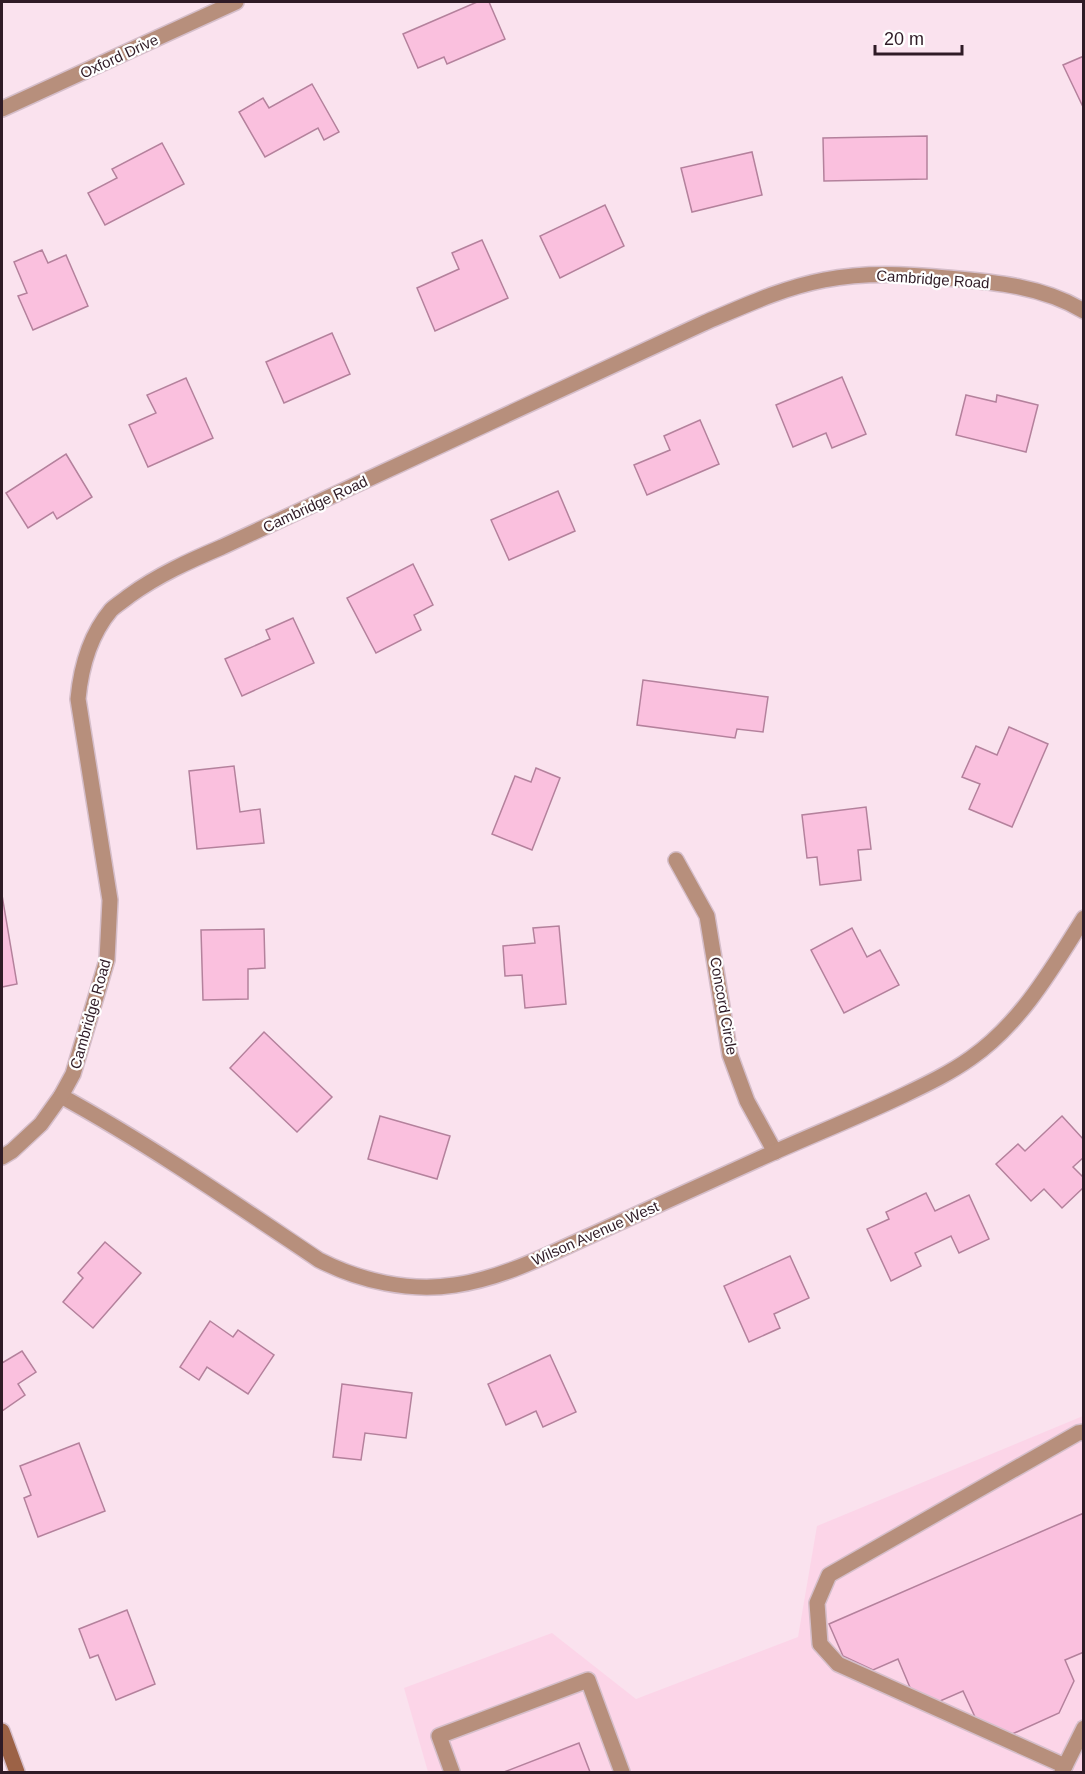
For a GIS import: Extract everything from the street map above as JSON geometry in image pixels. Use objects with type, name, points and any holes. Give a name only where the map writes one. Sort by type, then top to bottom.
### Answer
[{"type":"main road","points":[[2,1731],[17,1773]]},
{"type":"street","name":"Oxford Drive","points":[[2,109],[236,2]]},
{"type":"street","name":"Cambridge Road","points":[[2,1157],[12,1151],[41,1124],[61,1096],[76,1064],[107,960],[110,900],[78,699],[80,679],[89,646],[100,624],[112,608],[144,585],[185,562],[222,547],[704,323],[778,292],[824,280],[864,275],[903,274],[982,280],[1021,286],[1045,293],[1083,311]]},
{"type":"street","name":"Concord Circle","points":[[676,860],[707,916],[730,1055],[747,1101],[775,1152]]},
{"type":"street","name":"Wilson Avenue West","points":[[61,1096],[117,1127],[319,1260],[335,1268],[374,1281],[413,1287],[453,1286],[492,1278],[538,1259],[775,1152],[852,1120],[935,1080],[971,1059],[1002,1033],[1028,1004],[1083,918]]},
{"type":"street","points":[[1083,1432],[829,1575],[817,1603],[820,1644],[838,1664],[1064,1769],[1083,1728]]},
{"type":"street","points":[[452,1773],[438,1736],[588,1680],[622,1773]]},
{"type":"shaded area","points":[[1083,1416],[1083,1772],[428,1772],[404,1688],[552,1633],[636,1699],[798,1637],[817,1526]]},
{"type":"building","points":[[477,2],[489,2],[505,39],[447,64],[444,57],[418,68],[403,34]]},
{"type":"building","points":[[1084,56],[1084,109],[1063,65]]},
{"type":"building","points":[[312,84],[339,132],[324,140],[318,128],[265,157],[239,112],[263,98],[269,108]]},
{"type":"building","points":[[927,136],[927,179],[824,181],[823,138]]},
{"type":"building","points":[[162,143],[184,184],[105,225],[88,193],[117,178],[112,169]]},
{"type":"building","points":[[752,152],[762,195],[692,212],[681,168]]},
{"type":"building","points":[[605,205],[624,246],[560,278],[540,236]]},
{"type":"building","points":[[482,240],[508,298],[435,331],[417,288],[459,269],[452,253]]},
{"type":"building","points":[[42,250],[48,263],[66,255],[88,306],[33,330],[18,296],[27,293],[14,262]]},
{"type":"building","points":[[332,333],[350,374],[284,403],[266,362]]},
{"type":"building","points":[[842,377],[866,434],[832,448],[826,433],[793,447],[776,405]]},
{"type":"building","points":[[186,378],[213,438],[148,467],[129,425],[156,413],[147,395]]},
{"type":"building","points":[[966,395],[996,402],[997,395],[1038,405],[1026,452],[956,435]]},
{"type":"building","points":[[700,420],[719,464],[647,495],[634,465],[670,450],[664,436]]},
{"type":"building","points":[[66,454],[92,497],[57,519],[53,512],[28,528],[6,493]]},
{"type":"building","points":[[558,491],[575,531],[509,560],[491,520]]},
{"type":"building","points":[[413,564],[433,605],[414,615],[421,630],[376,653],[347,598]]},
{"type":"building","points":[[293,618],[314,663],[242,696],[225,659],[270,639],[266,630]]},
{"type":"building","points":[[643,680],[768,697],[763,732],[737,729],[735,738],[637,725]]},
{"type":"building","points":[[1009,727],[1048,744],[1012,827],[969,809],[980,784],[962,777],[976,746],[997,755]]},
{"type":"building","points":[[234,766],[240,812],[260,809],[264,843],[197,849],[189,771]]},
{"type":"building","points":[[536,768],[560,778],[532,850],[492,834],[515,776],[531,782]]},
{"type":"building","points":[[866,807],[871,849],[858,850],[861,880],[820,885],[817,857],[807,858],[802,815]]},
{"type":"building","points":[[2,895],[17,984],[2,987]]},
{"type":"building","points":[[559,926],[566,1004],[525,1008],[522,975],[505,976],[503,946],[535,943],[533,928]]},
{"type":"building","points":[[852,928],[867,957],[880,950],[899,985],[844,1013],[811,950]]},
{"type":"building","points":[[264,929],[265,968],[248,969],[248,999],[203,1000],[201,930]]},
{"type":"building","points":[[264,1032],[332,1097],[297,1132],[230,1068]]},
{"type":"building","points":[[380,1116],[450,1136],[437,1179],[368,1159]]},
{"type":"building","points":[[1062,1116],[1084,1140],[1084,1157],[1073,1167],[1084,1178],[1084,1187],[1062,1208],[1044,1189],[1031,1201],[996,1164],[1018,1144],[1025,1151]]},
{"type":"building","points":[[926,1193],[935,1211],[969,1195],[989,1239],[959,1253],[951,1236],[915,1253],[921,1266],[891,1281],[867,1229],[889,1219],[886,1212]]},
{"type":"building","points":[[105,1242],[141,1273],[93,1328],[63,1302],[83,1278],[78,1273]]},
{"type":"building","points":[[790,1256],[809,1298],[774,1314],[780,1328],[749,1342],[724,1286]]},
{"type":"building","points":[[210,1321],[233,1337],[238,1330],[274,1355],[248,1394],[207,1367],[199,1380],[180,1367]]},
{"type":"building","points":[[22,1351],[36,1372],[18,1384],[25,1395],[2,1411],[2,1363]]},
{"type":"building","points":[[550,1355],[576,1412],[543,1427],[536,1411],[506,1425],[488,1384]]},
{"type":"building","points":[[342,1384],[412,1393],[406,1438],[365,1433],[361,1460],[333,1457]]},
{"type":"building","points":[[79,1443],[105,1511],[38,1537],[24,1498],[31,1495],[20,1466]]},
{"type":"building","points":[[1084,1513],[1084,1652],[1065,1660],[1074,1681],[1059,1713],[1010,1735],[976,1719],[963,1691],[931,1705],[914,1697],[898,1659],[873,1670],[843,1656],[829,1624]]},
{"type":"building","points":[[127,1610],[155,1684],[116,1700],[98,1655],[90,1658],[79,1629]]},
{"type":"building","points":[[579,1743],[590,1772],[504,1772]]}]
